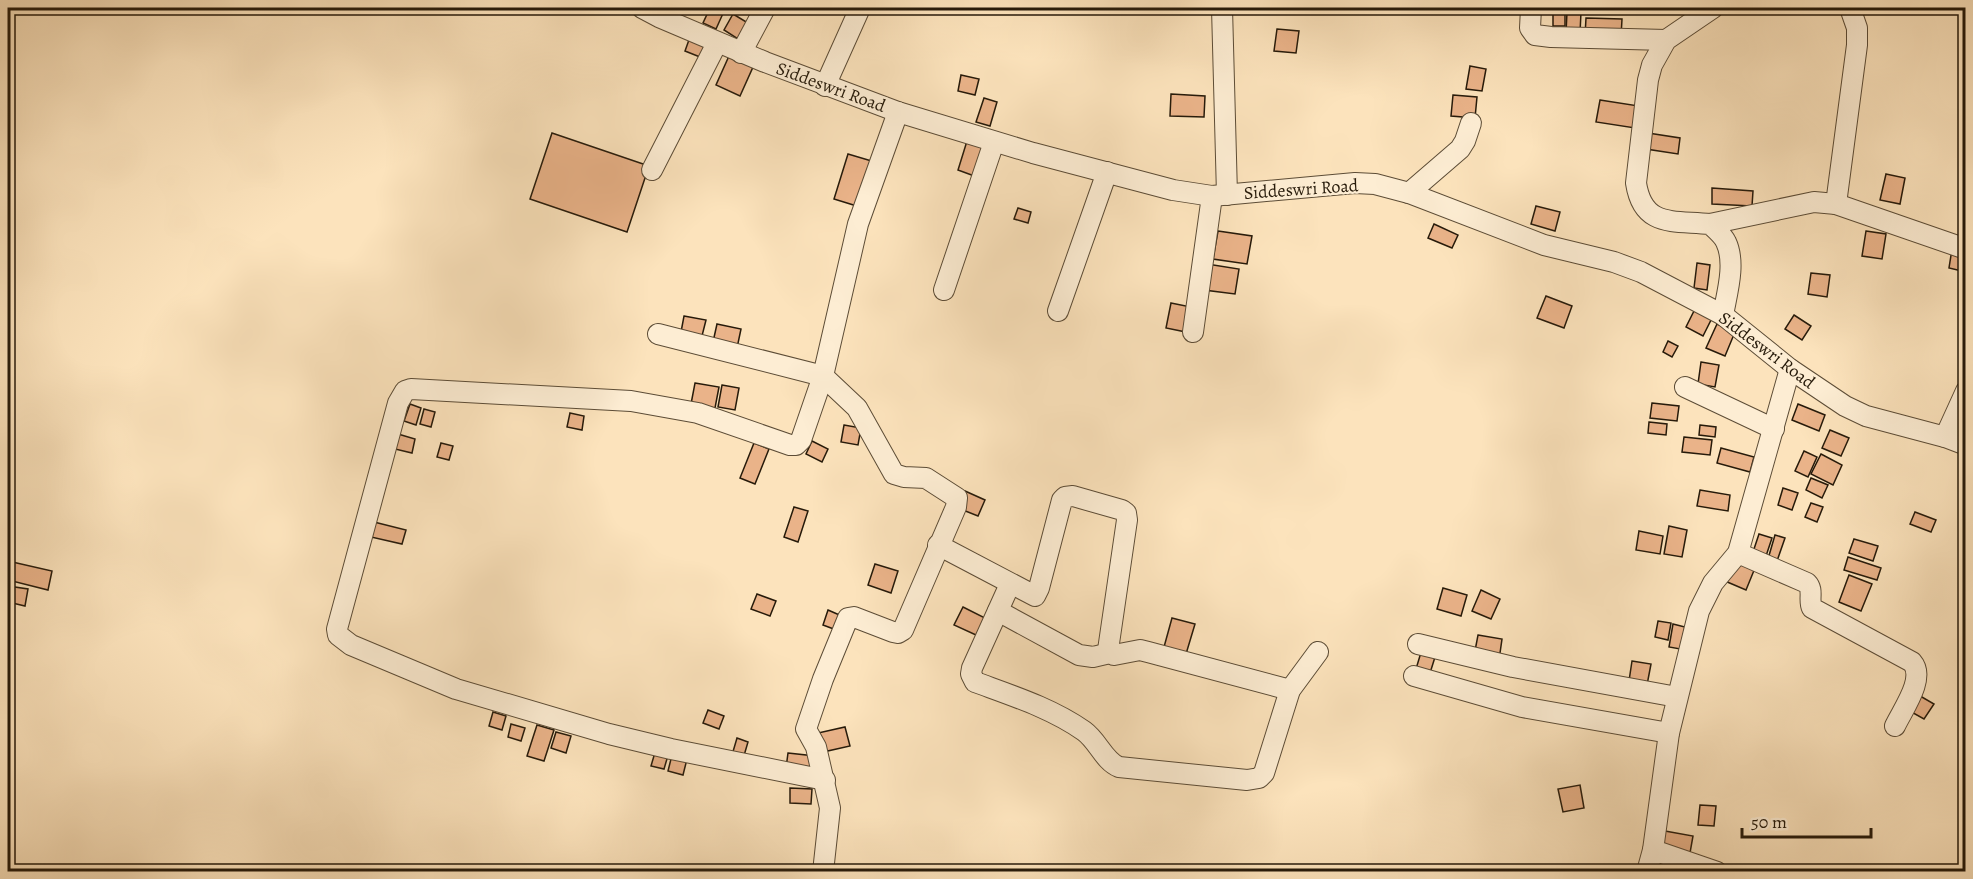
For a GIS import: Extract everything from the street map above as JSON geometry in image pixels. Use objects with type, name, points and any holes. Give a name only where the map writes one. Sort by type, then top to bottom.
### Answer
[{"type":"street","name":"Siddeswri Road","points":[[642,8],[717,43],[898,112],[994,142],[1173,190],[1220,195],[1355,183],[1375,184],[1409,193],[1544,245],[1614,262],[1641,272],[1723,315],[1790,369],[1845,406],[1866,416],[1945,437],[1965,445]]},
{"type":"street","points":[[741,52],[765,8]]},
{"type":"street","points":[[825,86],[860,8]]},
{"type":"street","points":[[1193,332],[1220,195],[1222,8]]},
{"type":"street","points":[[1531,8],[1530,28],[1535,35],[1666,40]]},
{"type":"street","points":[[1713,8],[1666,40],[1652,65],[1648,80],[1636,183],[1639,200],[1651,215],[1663,220],[1710,224],[1814,202],[1836,204],[1965,249]]},
{"type":"street","points":[[1836,204],[1857,45],[1857,28],[1850,8]]},
{"type":"street","points":[[652,170],[717,43]]},
{"type":"street","points":[[825,780],[660,747],[456,689],[351,645],[338,635],[338,629],[398,403],[405,391],[411,389],[630,401],[698,413],[790,445],[796,445],[801,440],[823,376],[858,224],[898,112]]},
{"type":"street","points":[[1409,193],[1460,149],[1466,141],[1471,123]]},
{"type":"street","points":[[944,290],[994,142]]},
{"type":"street","points":[[1058,311],[1107,172]]},
{"type":"street","points":[[1710,224],[1725,239],[1729,250],[1730,264],[1723,315]]},
{"type":"street","points":[[658,334],[823,376],[857,408],[894,474],[926,478],[957,498],[956,507],[901,632],[893,632],[854,617],[848,618],[823,679],[806,729],[816,747],[825,780],[830,816],[823,872]]},
{"type":"street","points":[[1647,872],[1653,850],[1669,733],[1704,597],[1738,554],[1790,369]]},
{"type":"street","points":[[1684,387],[1774,429]]},
{"type":"street","points":[[1945,437],[1965,391]]},
{"type":"street","points":[[938,545],[1032,596],[1037,594],[1062,500],[1065,497],[1073,496],[1122,510],[1126,513],[1127,520],[1108,650],[1110,653]]},
{"type":"street","points":[[1738,554],[1807,584],[1810,588],[1812,608],[1912,662],[1917,667],[1917,681],[1895,726]]},
{"type":"street","points":[[1010,584],[972,668],[972,678],[975,682],[1062,716],[1090,735],[1112,763],[1119,767],[1247,780],[1259,778],[1264,773],[1290,690],[1318,652]]},
{"type":"street","points":[[998,611],[1079,655],[1093,657],[1110,653],[1114,655],[1140,650],[1148,651],[1290,690]]},
{"type":"street","points":[[1418,644],[1513,668],[1677,697]]},
{"type":"street","points":[[1414,676],[1522,707],[1669,733]]},
{"type":"street","points":[[1653,850],[1717,872]]},
{"type":"building","points":[[710,8],[725,9],[716,29],[703,23]]},
{"type":"building","points":[[1567,12],[1581,12],[1580,33],[1566,33]]},
{"type":"building","points":[[1553,13],[1565,13],[1565,26],[1553,26]]},
{"type":"building","points":[[733,14],[748,23],[738,39],[724,30]]},
{"type":"building","points":[[1586,18],[1622,19],[1621,37],[1585,36]]},
{"type":"building","points":[[1277,29],[1299,31],[1296,53],[1274,51]]},
{"type":"building","points":[[690,37],[711,45],[705,59],[685,51]]},
{"type":"building","points":[[729,56],[753,67],[740,96],[716,85]]},
{"type":"building","points":[[1470,66],[1486,69],[1482,91],[1466,89]]},
{"type":"building","points":[[961,75],[979,79],[975,95],[958,91]]},
{"type":"building","points":[[1171,94],[1205,96],[1204,117],[1170,116]]},
{"type":"building","points":[[1453,95],[1477,97],[1475,118],[1451,116]]},
{"type":"building","points":[[984,98],[997,102],[990,126],[976,122]]},
{"type":"building","points":[[1600,100],[1639,106],[1635,128],[1596,122]]},
{"type":"building","points":[[552,133],[649,166],[627,232],[530,199]]},
{"type":"building","points":[[1648,133],[1680,138],[1678,154],[1646,149]]},
{"type":"building","points":[[967,141],[987,148],[977,177],[958,170]]},
{"type":"building","points":[[848,154],[875,162],[860,207],[834,199]]},
{"type":"building","points":[[1886,174],[1905,178],[1900,204],[1880,200]]},
{"type":"building","points":[[1712,188],[1753,191],[1752,206],[1712,204]]},
{"type":"building","points":[[1536,206],[1560,212],[1555,231],[1531,224]]},
{"type":"building","points":[[1018,208],[1031,212],[1028,223],[1014,219]]},
{"type":"building","points":[[1434,224],[1458,235],[1452,248],[1428,238]]},
{"type":"building","points":[[1218,231],[1252,236],[1247,264],[1213,259]]},
{"type":"building","points":[[1866,231],[1886,234],[1882,259],[1862,256]]},
{"type":"building","points":[[1952,249],[1966,253],[1966,272],[1949,268]]},
{"type":"building","points":[[1697,263],[1710,265],[1707,290],[1694,288]]},
{"type":"building","points":[[1207,264],[1239,269],[1235,294],[1204,290]]},
{"type":"building","points":[[1811,273],[1830,275],[1827,297],[1808,294]]},
{"type":"building","points":[[1546,296],[1572,306],[1564,328],[1537,318]]},
{"type":"building","points":[[1171,303],[1191,307],[1186,332],[1166,328]]},
{"type":"building","points":[[1696,307],[1713,316],[1703,336],[1686,327]]},
{"type":"building","points":[[1794,315],[1811,326],[1802,340],[1785,329]]},
{"type":"building","points":[[684,316],[706,320],[702,336],[681,332]]},
{"type":"building","points":[[717,324],[741,329],[737,348],[713,342]]},
{"type":"building","points":[[1717,324],[1735,332],[1725,356],[1706,348]]},
{"type":"building","points":[[1668,341],[1678,346],[1672,357],[1663,352]]},
{"type":"building","points":[[1701,362],[1719,365],[1715,387],[1698,384]]},
{"type":"building","points":[[695,383],[719,387],[715,408],[691,404]]},
{"type":"building","points":[[722,385],[739,388],[735,410],[718,407]]},
{"type":"building","points":[[1652,403],[1679,406],[1677,421],[1650,418]]},
{"type":"building","points":[[410,404],[421,408],[416,425],[404,421]]},
{"type":"building","points":[[1798,404],[1825,415],[1819,431],[1792,420]]},
{"type":"building","points":[[424,409],[435,412],[431,427],[420,424]]},
{"type":"building","points":[[570,413],[584,416],[582,430],[567,427]]},
{"type":"building","points":[[1649,422],[1667,424],[1666,435],[1648,433]]},
{"type":"building","points":[[844,425],[861,428],[858,445],[841,442]]},
{"type":"building","points":[[1700,425],[1716,427],[1715,437],[1699,435]]},
{"type":"building","points":[[1830,430],[1849,438],[1841,456],[1822,448]]},
{"type":"building","points":[[398,434],[415,439],[412,453],[395,449]]},
{"type":"building","points":[[1684,437],[1712,440],[1710,455],[1682,452]]},
{"type":"building","points":[[812,441],[828,449],[822,462],[806,454]]},
{"type":"building","points":[[441,443],[453,446],[449,460],[437,457]]},
{"type":"building","points":[[754,443],[769,449],[755,484],[740,478]]},
{"type":"building","points":[[1721,448],[1754,457],[1750,472],[1717,463]]},
{"type":"building","points":[[1804,451],[1817,457],[1808,477],[1795,471]]},
{"type":"building","points":[[1821,454],[1842,465],[1833,485],[1811,474]]},
{"type":"building","points":[[1811,478],[1828,485],[1822,498],[1806,490]]},
{"type":"building","points":[[1783,488],[1798,493],[1792,510],[1778,505]]},
{"type":"building","points":[[1700,490],[1730,495],[1728,511],[1697,506]]},
{"type":"building","points":[[965,491],[985,500],[978,516],[958,508]]},
{"type":"building","points":[[1811,503],[1823,507],[1817,522],[1805,517]]},
{"type":"building","points":[[794,507],[808,511],[798,542],[784,537]]},
{"type":"building","points":[[1915,512],[1936,520],[1931,532],[1910,524]]},
{"type":"building","points":[[374,522],[406,530],[402,544],[371,537]]},
{"type":"building","points":[[1669,526],[1687,530],[1682,557],[1664,554]]},
{"type":"building","points":[[1639,531],[1663,536],[1660,554],[1636,550]]},
{"type":"building","points":[[1759,534],[1772,538],[1766,556],[1753,552]]},
{"type":"building","points":[[1775,535],[1785,538],[1777,561],[1768,559]]},
{"type":"building","points":[[1854,539],[1878,546],[1873,561],[1849,553]]},
{"type":"building","points":[[1848,557],[1881,568],[1877,580],[1844,570]]},
{"type":"building","points":[[1734,560],[1755,568],[1746,590],[1725,581]]},
{"type":"building","points":[[8,561],[52,571],[48,590],[8,580]]},
{"type":"building","points":[[875,564],[898,571],[891,593],[868,585]]},
{"type":"building","points":[[1849,575],[1872,584],[1861,611],[1839,602]]},
{"type":"building","points":[[8,586],[28,589],[25,606],[8,602]]},
{"type":"building","points":[[1443,588],[1467,595],[1461,616],[1437,609]]},
{"type":"building","points":[[1481,590],[1500,599],[1491,619],[1472,611]]},
{"type":"building","points":[[757,594],[776,601],[770,616],[751,609]]},
{"type":"building","points":[[963,607],[985,618],[976,635],[954,625]]},
{"type":"building","points":[[828,610],[844,617],[839,631],[823,625]]},
{"type":"building","points":[[1172,618],[1195,624],[1186,654],[1164,647]]},
{"type":"building","points":[[1658,621],[1671,623],[1668,640],[1655,637]]},
{"type":"building","points":[[1673,624],[1685,627],[1680,649],[1669,647]]},
{"type":"building","points":[[1478,635],[1502,639],[1499,660],[1474,656]]},
{"type":"building","points":[[1422,649],[1436,654],[1430,673],[1416,669]]},
{"type":"building","points":[[1632,661],[1651,664],[1647,685],[1629,681]]},
{"type":"building","points":[[1915,693],[1934,704],[1924,719],[1906,709]]},
{"type":"building","points":[[708,710],[724,716],[719,729],[703,723]]},
{"type":"building","points":[[493,712],[506,716],[502,730],[489,726]]},
{"type":"building","points":[[511,724],[525,728],[521,741],[508,737]]},
{"type":"building","points":[[537,725],[554,730],[544,761],[527,756]]},
{"type":"building","points":[[845,727],[850,746],[823,752],[818,733]]},
{"type":"building","points":[[556,732],[571,736],[566,753],[551,748]]},
{"type":"building","points":[[737,738],[748,742],[743,759],[732,755]]},
{"type":"building","points":[[656,749],[669,752],[664,769],[651,766]]},
{"type":"building","points":[[673,751],[688,755],[683,775],[668,771]]},
{"type":"building","points":[[788,753],[815,756],[813,772],[786,768]]},
{"type":"building","points":[[1580,785],[1584,808],[1563,812],[1558,789]]},
{"type":"building","points":[[790,788],[812,789],[811,804],[790,803]]},
{"type":"building","points":[[1700,805],[1716,806],[1714,826],[1698,825]]},
{"type":"building","points":[[1665,831],[1693,836],[1690,853],[1662,849]]}]
